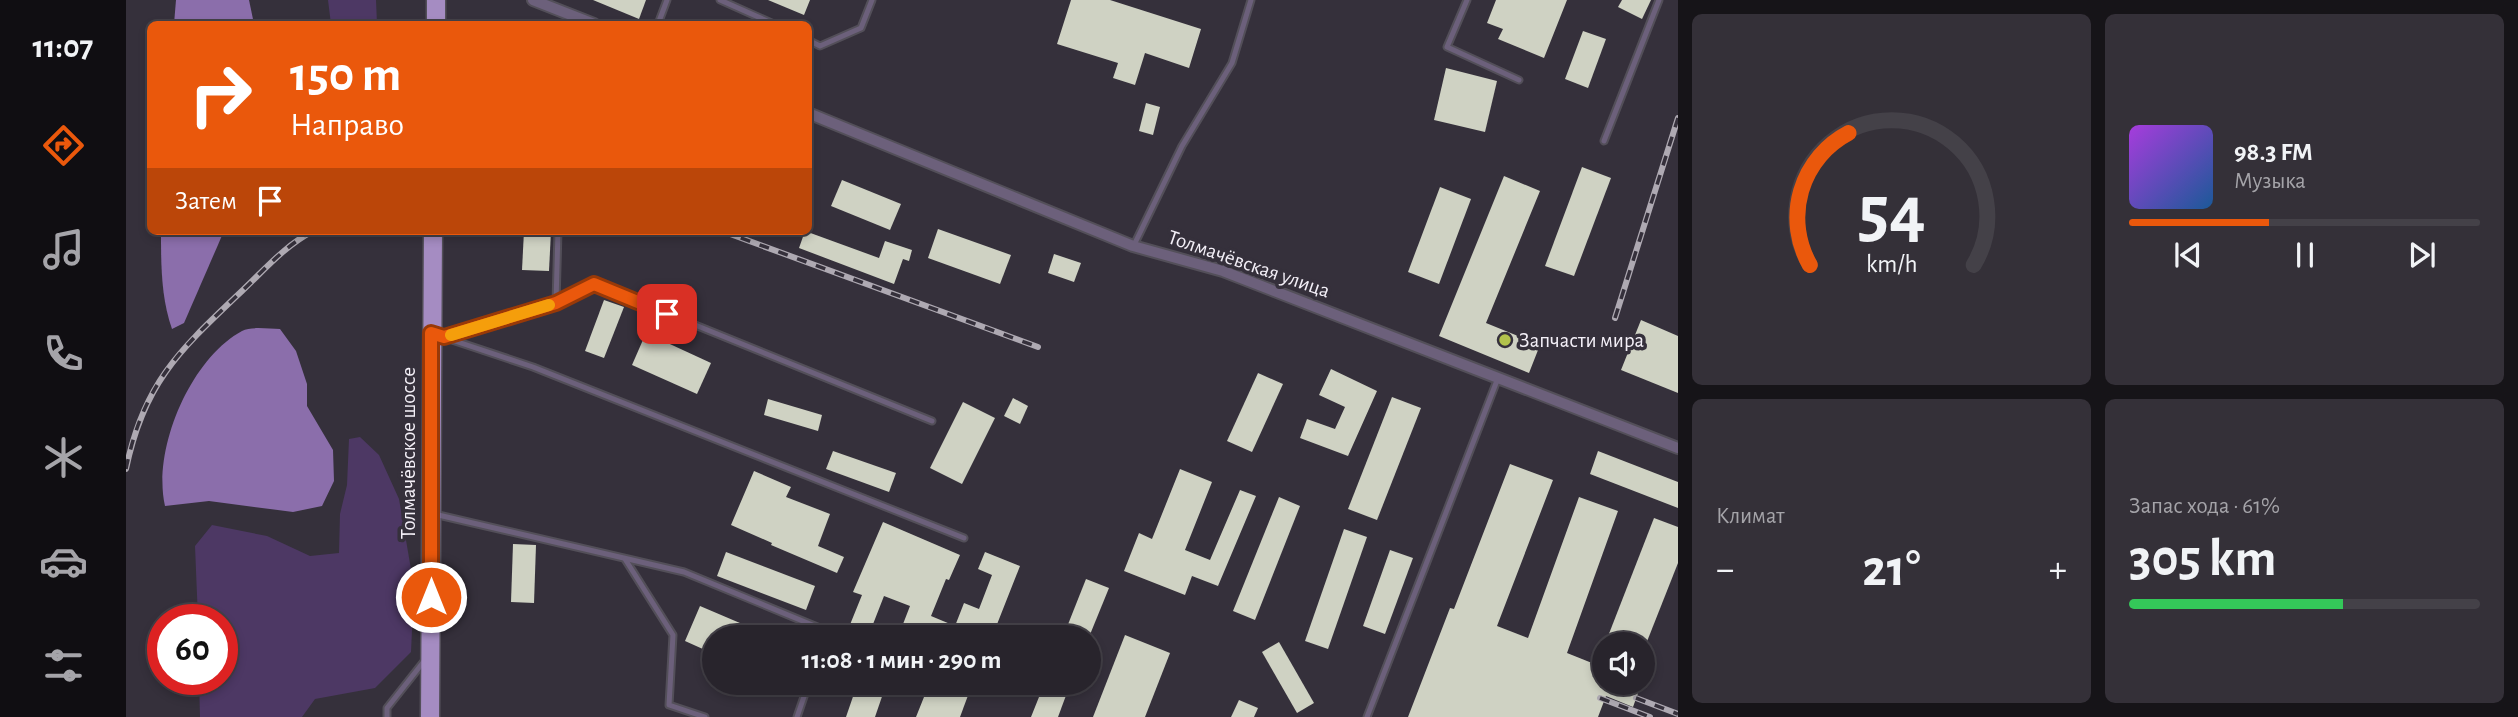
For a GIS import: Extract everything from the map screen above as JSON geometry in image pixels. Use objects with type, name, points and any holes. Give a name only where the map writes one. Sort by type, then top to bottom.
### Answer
[{"type":"main road","points":[[436,0],[436,21]]},
{"type":"main road","name":"Толмачёвское шоссе","points":[[430,717],[431,514],[438,335],[433,235]]},
{"type":"street","points":[[533,0],[586,21]]},
{"type":"street","name":"Толмачёвская улица","points":[[812,115],[1133,246],[1223,271],[1678,448]]},
{"type":"lane","points":[[659,21],[667,0]]},
{"type":"lane","points":[[720,0],[767,21]]},
{"type":"lane","points":[[812,42],[820,46],[862,28],[872,0]]},
{"type":"lane","points":[[1133,246],[1182,146],[1232,63],[1251,0]]},
{"type":"lane","points":[[1467,0],[1447,47],[1519,80]]},
{"type":"lane","points":[[1604,141],[1659,0]]},
{"type":"lane","points":[[556,303],[558,235]]},
{"type":"lane","points":[[438,335],[556,303],[594,284],[932,421]]},
{"type":"lane","points":[[438,335],[533,367],[964,538]]},
{"type":"lane","points":[[1367,717],[1497,378]]},
{"type":"lane","points":[[431,514],[684,572],[812,625]]},
{"type":"lane","points":[[625,559],[673,635],[669,705],[705,717]]},
{"type":"lane","points":[[387,717],[387,708],[431,652]]},
{"type":"lane","points":[[796,717],[804,695]]},
{"type":"shaded area","points":[[176,0],[249,0],[253,21],[174,21]]},
{"type":"shaded area","points":[[328,0],[376,0],[377,21],[331,21]]},
{"type":"shaded area","points":[[161,235],[222,235],[184,323],[172,329],[162,268]]},
{"type":"shaded area","points":[[255,328],[280,329],[296,351],[307,384],[307,406],[333,450],[334,481],[322,506],[293,512],[209,501],[165,506],[162,484],[164,459],[179,408],[191,384],[223,344],[242,331]]},
{"type":"shaded area","points":[[360,437],[379,455],[399,499],[414,587],[411,652],[375,688],[315,699],[302,717],[200,717],[199,695],[238,695],[238,604],[197,604],[195,546],[212,525],[267,536],[310,556],[339,553],[340,514],[347,485],[349,439]]},
{"type":"building","points":[[593,0],[646,0],[639,19]]},
{"type":"building","points":[[768,0],[810,0],[804,15]]},
{"type":"building","points":[[1071,0],[1110,0],[1201,29],[1189,68],[1145,53],[1135,85],[1113,78],[1118,63],[1057,44]]},
{"type":"building","points":[[1496,0],[1567,0],[1544,58],[1498,39],[1503,29],[1487,23]]},
{"type":"building","points":[[1622,0],[1651,0],[1642,19],[1618,7]]},
{"type":"building","points":[[1583,31],[1606,39],[1588,88],[1565,79]]},
{"type":"building","points":[[1446,68],[1497,81],[1485,132],[1434,120]]},
{"type":"building","points":[[1146,103],[1160,107],[1153,135],[1139,131]]},
{"type":"building","points":[[1582,167],[1611,178],[1574,276],[1545,266]]},
{"type":"building","points":[[1504,176],[1540,191],[1486,323],[1540,345],[1529,373],[1439,336]]},
{"type":"building","points":[[842,180],[901,204],[890,230],[831,206]]},
{"type":"building","points":[[1440,187],[1471,199],[1439,284],[1408,272]]},
{"type":"building","points":[[938,229],[1011,255],[1000,284],[928,258]]},
{"type":"building","points":[[812,234],[879,258],[885,241],[912,250],[909,261],[903,259],[894,284],[799,248],[804,235]]},
{"type":"building","points":[[524,235],[551,235],[549,271],[522,270]]},
{"type":"building","points":[[1054,254],[1081,263],[1074,282],[1048,273]]},
{"type":"building","points":[[604,300],[624,307],[604,358],[585,351]]},
{"type":"building","points":[[1641,320],[1678,336],[1678,393],[1621,370]]},
{"type":"building","points":[[646,333],[711,363],[697,394],[632,365]]},
{"type":"building","points":[[1331,369],[1377,391],[1348,456],[1300,438],[1307,419],[1335,429],[1345,407],[1319,395]]},
{"type":"building","points":[[1258,373],[1283,384],[1252,452],[1227,441]]},
{"type":"building","points":[[1392,397],[1421,408],[1377,520],[1348,509]]},
{"type":"building","points":[[1013,398],[1028,406],[1020,424],[1004,416]]},
{"type":"building","points":[[768,399],[822,415],[818,431],[764,415]]},
{"type":"building","points":[[963,402],[995,418],[962,484],[930,468]]},
{"type":"building","points":[[833,451],[896,473],[889,492],[826,469]]},
{"type":"building","points":[[1598,451],[1678,482],[1678,508],[1590,474]]},
{"type":"building","points":[[1510,464],[1553,480],[1497,626],[1528,638],[1579,497],[1618,511],[1567,653],[1592,663],[1592,695],[1637,695],[1633,707],[1606,696],[1598,717],[1408,717],[1450,608],[1454,609]]},
{"type":"building","points":[[1180,469],[1212,482],[1185,550],[1210,560],[1240,490],[1256,496],[1218,586],[1192,576],[1185,595],[1124,571],[1139,533],[1152,539]]},
{"type":"building","points":[[754,471],[791,487],[786,497],[830,514],[818,546],[844,557],[837,573],[731,525]]},
{"type":"building","points":[[1279,497],[1300,506],[1255,620],[1233,611]]},
{"type":"building","points":[[1654,518],[1678,527],[1678,563],[1651,632],[1610,632]]},
{"type":"building","points":[[883,522],[960,555],[949,580],[946,579],[931,616],[953,625],[903,625],[910,606],[884,596],[873,625],[850,625],[862,595],[853,592]]},
{"type":"building","points":[[1344,529],[1367,537],[1328,649],[1305,641]]},
{"type":"building","points":[[513,544],[536,545],[534,603],[511,602]]},
{"type":"building","points":[[1390,550],[1413,558],[1385,634],[1363,626]]},
{"type":"building","points":[[726,552],[815,586],[806,610],[717,576]]},
{"type":"building","points":[[985,552],[1020,566],[997,625],[955,625],[964,603],[979,609],[992,575],[978,569]]},
{"type":"building","points":[[1086,579],[1109,588],[1094,625],[1068,625]]},
{"type":"building","points":[[700,606],[745,625],[702,625],[702,649],[685,641]]},
{"type":"building","points":[[1125,635],[1170,653],[1145,717],[1093,717]]},
{"type":"building","points":[[1279,642],[1314,703],[1297,713],[1262,652]]},
{"type":"building","points":[[854,695],[883,695],[875,717],[846,717]]},
{"type":"building","points":[[925,695],[968,695],[960,717],[916,717]]},
{"type":"building","points":[[1040,695],[1066,695],[1058,717],[1031,717]]},
{"type":"building","points":[[1239,700],[1258,708],[1254,717],[1231,717]]},
{"type":"railway","points":[[1615,318],[1678,118]]},
{"type":"railway","points":[[126,469],[143,412],[168,368],[268,265],[307,235]]},
{"type":"railway","points":[[733,235],[1038,347]]},
{"type":"railway","points":[[1600,698],[1650,717]]},
{"type":"railway","points":[[1636,698],[1678,714]]},
{"type":"slow traffic","points":[[451,335],[549,305]]},
{"type":"place","name":"Запчасти мира","points":[[1505,340]]},
{"type":"route","points":[[431,597],[431,333],[444,337],[556,303],[594,284],[667,314]]}]
